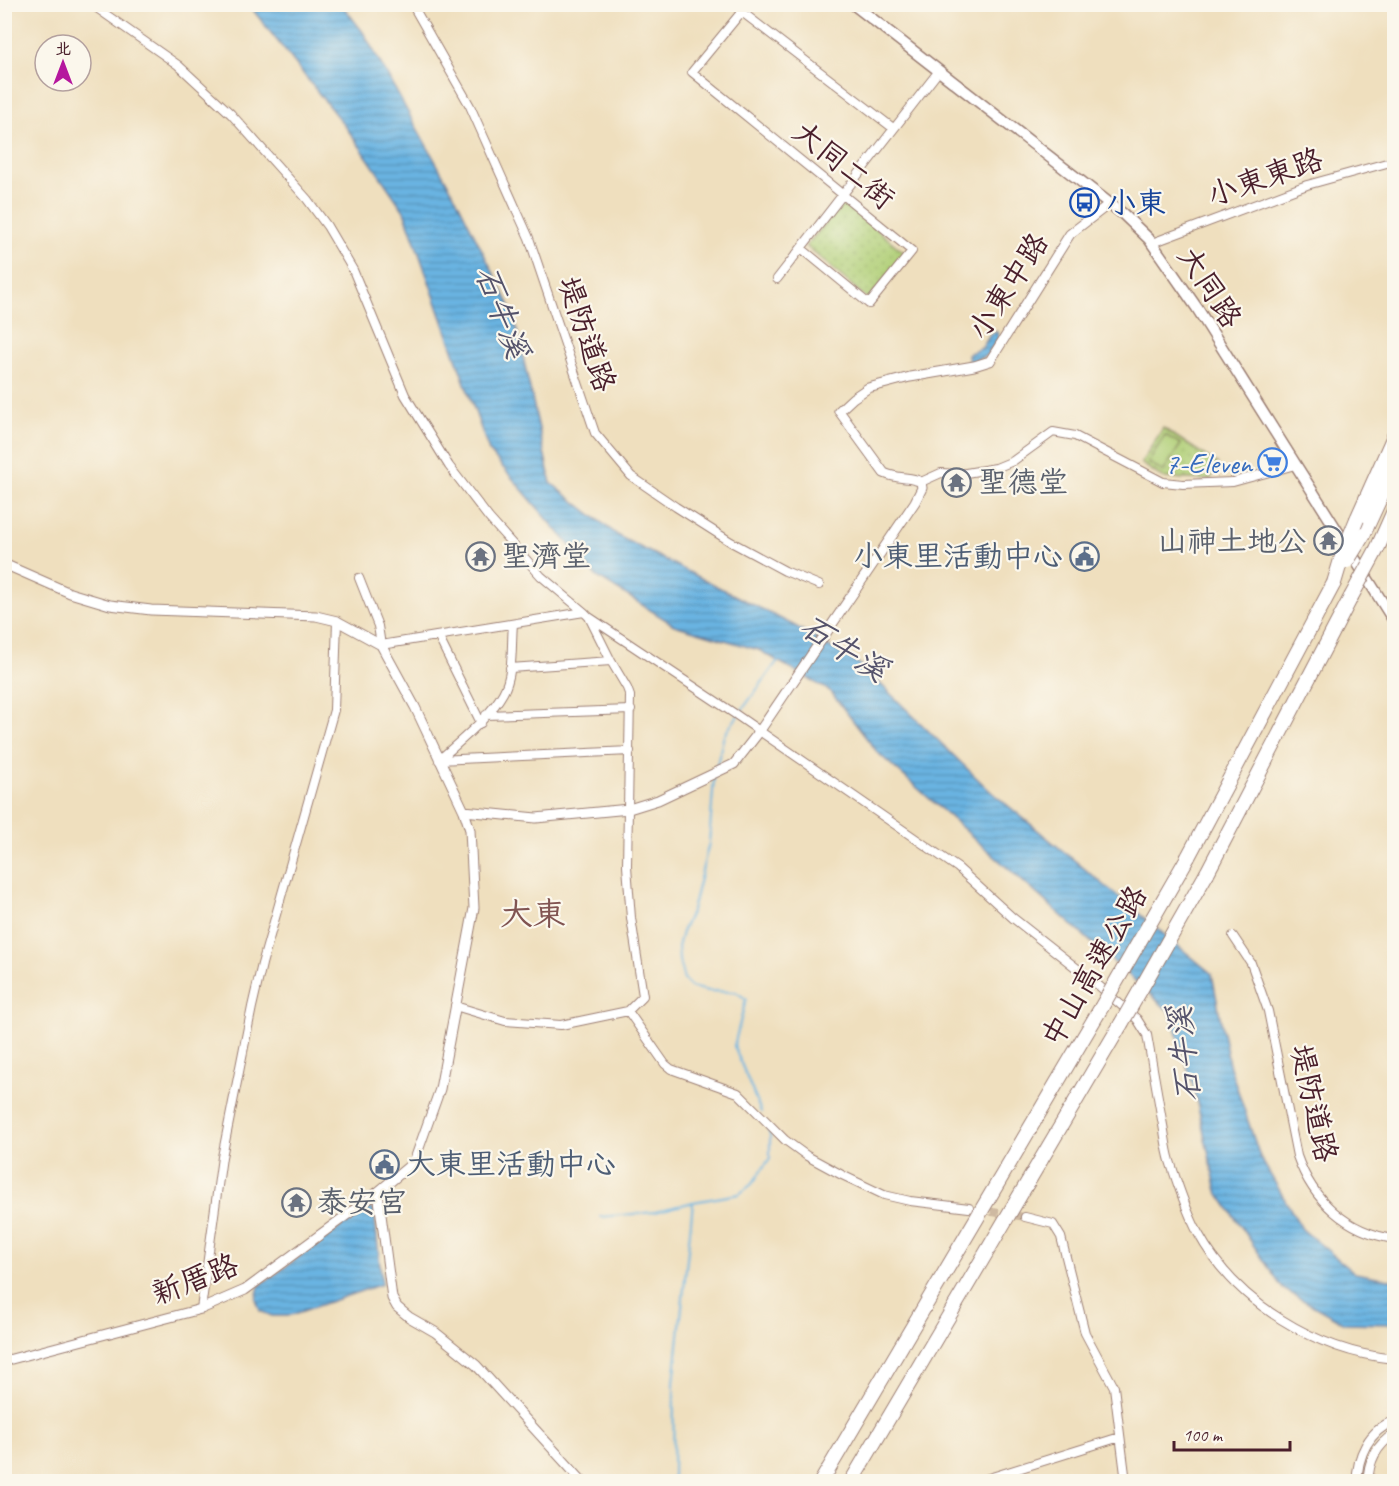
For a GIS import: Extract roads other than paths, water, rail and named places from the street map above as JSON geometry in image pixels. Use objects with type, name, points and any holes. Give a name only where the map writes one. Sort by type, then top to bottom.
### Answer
[{"type":"highway","points":[[1334,584],[1343,553],[1357,519],[1395,436]]},
{"type":"highway","name":"中山高速公路","points":[[821,1482],[1188,857],[1334,584],[1363,535],[1395,468]]},
{"type":"highway","name":"中山高速公路","points":[[851,1482],[1121,1024],[1207,873],[1395,512]]},
{"type":"highway","points":[[1377,549],[1395,522]]},
{"type":"main road","name":"大同路","points":[[853,4],[1140,229],[1197,308],[1395,621]]},
{"type":"street","points":[[91,4],[178,65],[231,114],[307,199],[327,226],[353,270],[405,395],[449,466],[489,518],[541,576],[586,615],[958,868],[1013,918],[1137,1019],[1147,1035],[1169,1158],[1191,1217],[1209,1250],[1234,1281],[1263,1306],[1301,1330],[1347,1350],[1395,1359]]},
{"type":"street","name":"堤防道路","points":[[412,4],[470,106],[530,238],[595,433],[632,476],[676,507],[731,542],[776,566],[819,585]]},
{"type":"street","name":"大同二街","points":[[748,4],[692,72],[912,251],[869,304],[801,248]]},
{"type":"street","points":[[742,12],[893,128]]},
{"type":"street","points":[[777,279],[938,72]]},
{"type":"street","name":"小東東路","points":[[1152,243],[1307,185],[1395,161]]},
{"type":"street","name":"小東中路","points":[[921,482],[916,479],[894,478],[884,472],[838,411],[868,388],[990,361],[1070,234],[1109,204]]},
{"type":"street","points":[[464,811],[536,818],[628,809],[658,801],[734,764],[759,732],[920,494],[921,482],[941,473],[960,474],[996,468],[1013,460],[1053,432],[1075,436],[1163,482],[1183,484],[1233,482],[1295,465]]},
{"type":"street","points":[[4,564],[70,593],[110,605],[151,610],[297,614],[337,621],[381,645],[586,615]]},
{"type":"street","points":[[359,578],[378,626],[381,645]]},
{"type":"street","points":[[455,1006],[506,1021],[561,1025],[628,1011],[643,996],[631,918],[627,866],[631,710],[627,688],[586,615]]},
{"type":"street","points":[[201,1309],[222,1157],[252,1007],[262,964],[333,717],[337,621]]},
{"type":"street","points":[[439,760],[481,723],[504,692],[510,668],[513,624]]},
{"type":"street","points":[[438,636],[481,723]]},
{"type":"street","name":"新厝路","points":[[4,1361],[201,1309],[246,1290],[378,1192],[414,1162],[440,1089],[474,908],[470,830],[464,811],[415,707],[381,645]]},
{"type":"street","points":[[510,668],[611,661]]},
{"type":"street","points":[[486,715],[631,710]]},
{"type":"street","points":[[439,760],[630,751]]},
{"type":"street","name":"堤防道路","points":[[1233,936],[1251,963],[1268,1011],[1297,1156],[1305,1177],[1317,1196],[1342,1219],[1372,1234],[1395,1239]]},
{"type":"street","points":[[628,1011],[665,1064],[671,1069],[738,1093],[763,1116],[771,1127],[807,1156],[884,1195],[910,1201],[969,1208]]},
{"type":"street","points":[[378,1192],[389,1285],[397,1307],[441,1336],[476,1365],[583,1482]]},
{"type":"street","points":[[1026,1217],[1053,1224],[1058,1230],[1085,1333],[1114,1387],[1126,1482]]},
{"type":"street","points":[[1357,1482],[1358,1466],[1367,1443],[1378,1430],[1395,1421]]},
{"type":"street","points":[[1368,1482],[1374,1456],[1381,1445],[1395,1434]]},
{"type":"street","points":[[976,1482],[1120,1437]]},
{"type":"water","name":"石牛溪","points":[[249,5],[342,5],[363,32],[456,198],[513,312],[551,483],[620,537],[795,626],[861,665],[989,790],[1212,974],[1229,1064],[1260,1157],[1302,1229],[1355,1273],[1394,1280],[1394,1324],[1344,1323],[1283,1289],[1217,1191],[1193,1085],[1170,1012],[878,753],[830,691],[759,650],[674,625],[596,576],[489,451],[404,211],[354,138]]},
{"type":"water","points":[[996,331],[999,337],[987,355],[969,364],[968,354],[982,348],[990,335]]},
{"type":"water","points":[[369,1207],[374,1211],[382,1284],[288,1316],[272,1316],[260,1311],[256,1299],[259,1286]]},
{"type":"waterway","points":[[716,769],[724,735],[779,659]]},
{"type":"waterway","points":[[714,778],[709,843],[692,910],[678,947],[679,960],[684,980],[691,987],[708,991],[736,992],[746,999],[734,1046],[761,1112]]},
{"type":"waterway","points":[[673,1482],[674,1383],[693,1202],[739,1194],[752,1184],[770,1158],[770,1134],[767,1126]]},
{"type":"waterway","points":[[600,1217],[655,1212],[693,1202]]},
{"type":"tunnel","points":[[979,1210],[1025,1217]]},
{"type":"place","name":"小東","points":[[1085,203]]},
{"type":"place","name":"7-Eleven","points":[[1273,463]]},
{"type":"place","name":"聖德堂","points":[[957,482]]},
{"type":"place","name":"山神土地公","points":[[1328,541]]},
{"type":"place","name":"聖濟堂","points":[[480,556]]},
{"type":"place","name":"小東里活動中心","points":[[1084,556]]},
{"type":"place","name":"大東里活動中心","points":[[385,1164]]},
{"type":"place","name":"泰安宮","points":[[296,1202]]},
{"type":"district","name":"大東","points":[[533,914]]}]
